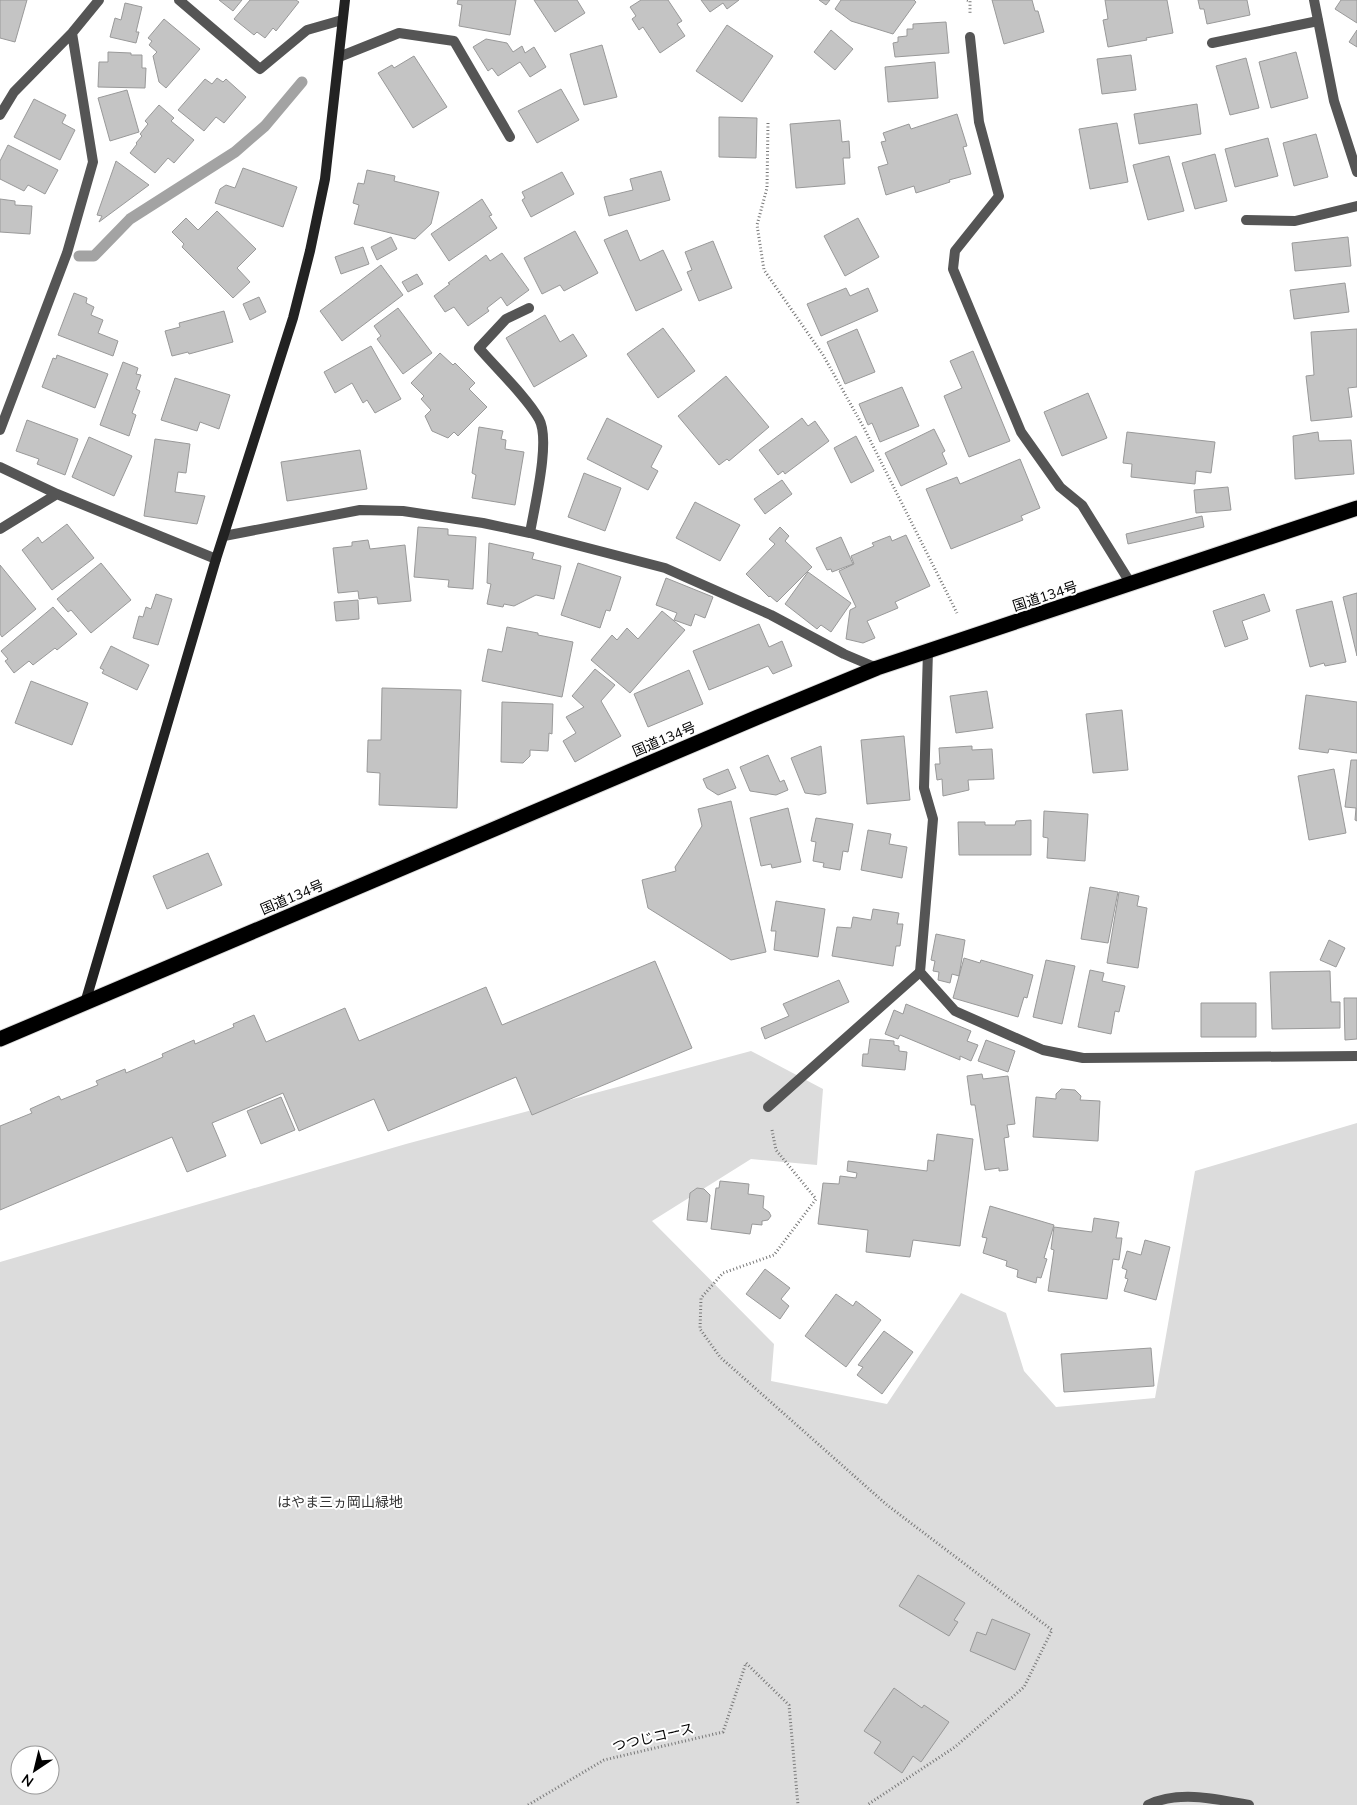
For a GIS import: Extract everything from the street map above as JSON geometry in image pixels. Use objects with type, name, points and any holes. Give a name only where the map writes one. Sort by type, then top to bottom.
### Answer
[{"type":"highway","name":"国道134号","points":[[0,1039],[758,716],[877,668],[1357,508]]},
{"type":"street","points":[[0,115],[14,92],[72,33],[99,0]]},
{"type":"street","points":[[179,0],[260,69],[307,30],[342,20]]},
{"type":"street","points":[[86,1003],[216,559],[293,318],[310,251],[325,179],[345,0]]},
{"type":"street","points":[[1314,0],[1334,100],[1357,172]]},
{"type":"street","points":[[1212,43],[1318,21]]},
{"type":"street","points":[[0,430],[67,253],[93,162],[72,33]]},
{"type":"street","points":[[339,57],[399,33],[454,41],[510,137]]},
{"type":"street","points":[[970,37],[978,122],[999,196],[955,251],[953,269],[1021,432],[1060,487],[1082,505],[1131,584]]},
{"type":"street","points":[[1246,220],[1295,221],[1357,206]]},
{"type":"street","points":[[529,308],[506,320],[479,348],[540,420],[544,447],[530,534]]},
{"type":"street","points":[[0,467],[57,494],[216,559]]},
{"type":"street","points":[[0,529],[57,494]]},
{"type":"street","points":[[224,536],[360,510],[403,511],[483,524],[665,568],[771,615],[844,654],[877,668]]},
{"type":"street","points":[[768,1107],[920,972],[934,819],[924,788],[928,651]]},
{"type":"street","points":[[920,972],[955,1011],[1043,1050],[1075,1056],[1102,1058],[1357,1056]]},
{"type":"street","points":[[1148,1805],[1160,1799],[1203,1797],[1249,1805]]},
{"type":"path","points":[[768,123],[767,188],[757,225],[764,270],[823,355],[864,428],[959,616],[958,641]]},
{"type":"path","points":[[768,1107],[776,1150],[816,1199],[774,1255],[723,1273],[701,1298],[700,1329],[720,1357],[887,1505],[1052,1630],[1024,1687],[955,1747],[868,1805]]},
{"type":"path","name":"つつじコース","points":[[528,1805],[604,1760],[723,1732],[746,1663],[789,1706],[798,1805]]},
{"type":"green space","name":"はやま三ヵ岡山緑地","points":[[751,1051],[823,1089],[817,1165],[751,1159],[652,1221],[774,1344],[771,1381],[887,1404],[961,1293],[1006,1313],[1024,1371],[1056,1407],[1155,1398],[1195,1171],[1357,1123],[1357,1805],[0,1805],[0,1262],[406,1144]]},
{"type":"building","points":[[0,0],[27,0],[15,42],[0,38]]},
{"type":"building","points":[[219,0],[242,0],[233,11]]},
{"type":"building","points":[[250,0],[296,0],[299,2],[276,31],[273,28],[265,38],[257,32],[254,35],[234,19]]},
{"type":"building","points":[[458,0],[516,0],[510,35],[459,26],[462,5],[457,4]]},
{"type":"building","points":[[534,0],[577,0],[585,13],[555,32]]},
{"type":"building","points":[[641,0],[668,0],[682,21],[677,24],[685,36],[660,53],[643,27],[639,30],[632,19],[636,16],[630,7]]},
{"type":"building","points":[[701,0],[739,0],[727,9],[723,3],[710,12]]},
{"type":"building","points":[[819,0],[830,0],[826,5]]},
{"type":"building","points":[[841,0],[914,0],[916,2],[893,34],[851,21],[835,9]]},
{"type":"building","points":[[992,0],[1032,0],[1035,11],[1038,11],[1044,32],[1004,44]]},
{"type":"building","points":[[1105,0],[1167,0],[1173,33],[1108,47],[1103,20],[1108,19]]},
{"type":"building","points":[[1198,0],[1247,0],[1250,15],[1207,24],[1204,9],[1200,9]]},
{"type":"building","points":[[1341,0],[1357,0],[1357,23],[1335,9]]},
{"type":"building","points":[[125,3],[142,7],[136,32],[139,32],[136,43],[110,37],[115,18],[121,20]]},
{"type":"building","points":[[164,19],[200,49],[166,88],[159,82],[153,56],[157,52],[149,45],[152,41],[148,38]]},
{"type":"building","points":[[946,22],[949,53],[895,57],[893,43],[898,42],[898,37],[907,36],[907,29],[913,29],[913,24]]},
{"type":"building","points":[[727,25],[773,56],[742,102],[696,71]]},
{"type":"building","points":[[831,30],[853,49],[835,70],[814,52]]},
{"type":"building","points":[[1357,30],[1357,47],[1349,42]]},
{"type":"building","points":[[486,39],[507,43],[513,52],[522,46],[525,53],[534,47],[546,67],[530,77],[520,62],[498,76],[492,68],[488,71],[473,47]]},
{"type":"building","points":[[602,45],[617,97],[584,105],[570,54]]},
{"type":"building","points":[[108,52],[142,55],[142,68],[146,68],[145,88],[98,87],[99,62],[108,62]]},
{"type":"building","points":[[1296,52],[1308,98],[1271,108],[1259,62]]},
{"type":"building","points":[[1131,55],[1136,90],[1102,94],[1097,59]]},
{"type":"building","points":[[414,56],[447,107],[413,128],[378,73],[392,65],[394,68]]},
{"type":"building","points":[[1246,58],[1259,108],[1230,115],[1216,66]]},
{"type":"building","points":[[935,62],[938,98],[888,102],[885,67]]},
{"type":"building","points":[[217,78],[223,82],[226,79],[246,97],[224,123],[216,117],[204,131],[178,110],[205,79],[212,84]]},
{"type":"building","points":[[561,89],[579,120],[537,143],[518,111]]},
{"type":"building","points":[[127,90],[139,132],[110,141],[98,98]]},
{"type":"building","points":[[34,99],[66,115],[62,123],[75,130],[60,160],[14,137]]},
{"type":"building","points":[[1197,104],[1201,134],[1139,144],[1134,114]]},
{"type":"building","points":[[159,105],[174,118],[171,121],[194,140],[174,163],[168,158],[155,173],[130,153],[142,136],[140,134],[148,124],[145,121]]},
{"type":"building","points":[[957,114],[967,146],[963,147],[971,174],[949,180],[950,182],[916,193],[914,186],[886,195],[878,167],[888,164],[881,142],[886,141],[883,133],[909,124],[911,129]]},
{"type":"building","points":[[719,117],[757,118],[756,158],[719,157]]},
{"type":"building","points":[[840,120],[842,142],[849,141],[850,158],[843,158],[845,184],[796,188],[790,124]]},
{"type":"building","points":[[1117,123],[1128,182],[1090,189],[1079,129]]},
{"type":"building","points":[[1316,134],[1328,177],[1294,186],[1283,143]]},
{"type":"building","points":[[1268,138],[1278,176],[1235,187],[1225,149]]},
{"type":"building","points":[[8,145],[58,170],[45,194],[28,185],[24,191],[0,179],[0,161]]},
{"type":"building","points":[[1215,154],[1227,201],[1195,209],[1182,163]]},
{"type":"building","points":[[1169,156],[1184,211],[1148,220],[1133,165]]},
{"type":"building","points":[[116,161],[149,185],[99,222],[102,216],[97,215]]},
{"type":"building","points":[[243,168],[297,187],[283,227],[215,203],[220,189],[226,185],[235,188]]},
{"type":"building","points":[[367,170],[395,176],[394,181],[439,192],[431,224],[415,239],[354,224],[359,205],[353,203],[358,183],[364,184]]},
{"type":"building","points":[[661,171],[670,200],[609,216],[604,197],[633,190],[630,179]]},
{"type":"building","points":[[562,172],[574,194],[531,217],[522,200],[525,198],[522,192]]},
{"type":"building","points":[[0,199],[15,201],[15,205],[32,206],[30,234],[0,232]]},
{"type":"building","points":[[482,199],[492,215],[489,216],[497,228],[449,261],[431,234]]},
{"type":"building","points":[[217,211],[256,249],[237,268],[250,282],[233,298],[182,247],[184,244],[172,232],[186,218],[198,230]]},
{"type":"building","points":[[858,218],[879,257],[845,276],[824,236]]},
{"type":"building","points":[[627,230],[640,261],[663,250],[682,290],[636,311],[604,240]]},
{"type":"building","points":[[575,231],[598,273],[564,291],[560,285],[542,294],[524,258]]},
{"type":"building","points":[[391,237],[397,249],[377,260],[371,247]]},
{"type":"building","points":[[1348,237],[1351,266],[1295,271],[1292,243]]},
{"type":"building","points":[[713,241],[732,288],[699,301],[687,272],[692,270],[685,252]]},
{"type":"building","points":[[363,247],[369,264],[341,274],[335,257]]},
{"type":"building","points":[[502,253],[529,290],[507,306],[501,297],[487,308],[489,311],[468,326],[454,307],[445,312],[434,296],[450,284],[448,283],[486,255],[490,261]]},
{"type":"building","points":[[381,265],[403,295],[342,341],[320,311]]},
{"type":"building","points":[[417,274],[423,284],[408,292],[402,282]]},
{"type":"building","points":[[1345,283],[1349,312],[1294,319],[1290,290]]},
{"type":"building","points":[[846,288],[850,296],[868,288],[878,311],[821,336],[807,304]]},
{"type":"building","points":[[74,293],[87,298],[86,303],[94,307],[91,315],[103,320],[98,333],[118,341],[113,356],[58,335]]},
{"type":"building","points":[[259,297],[266,312],[250,320],[243,304]]},
{"type":"building","points":[[398,308],[432,353],[403,374],[377,339],[381,336],[374,326]]},
{"type":"building","points":[[224,311],[233,342],[189,354],[188,352],[172,356],[165,331],[180,327],[179,323]]},
{"type":"building","points":[[545,315],[560,342],[573,334],[587,356],[534,387],[506,338]]},
{"type":"building","points":[[663,328],[695,371],[658,398],[627,354]]},
{"type":"building","points":[[857,329],[875,372],[845,384],[827,342]]},
{"type":"building","points":[[1357,329],[1357,387],[1348,388],[1352,417],[1311,421],[1306,376],[1314,375],[1311,332]]},
{"type":"building","points":[[371,346],[401,399],[375,413],[367,400],[363,403],[352,383],[335,393],[324,372]]},
{"type":"building","points":[[973,351],[1010,441],[969,457],[944,396],[962,388],[950,361]]},
{"type":"building","points":[[440,353],[453,365],[455,363],[475,383],[469,389],[487,407],[458,436],[454,432],[448,438],[432,431],[425,416],[431,410],[421,399],[424,396],[411,383]]},
{"type":"building","points":[[57,355],[108,374],[95,408],[42,387],[53,358],[56,359]]},
{"type":"building","points":[[123,362],[138,368],[136,374],[141,375],[136,389],[140,391],[132,413],[136,415],[129,436],[100,425]]},
{"type":"building","points":[[726,376],[769,427],[729,461],[727,459],[719,465],[678,416]]},
{"type":"building","points":[[175,378],[230,395],[219,429],[200,422],[197,431],[161,420]]},
{"type":"building","points":[[902,387],[919,426],[880,442],[872,423],[868,425],[859,404]]},
{"type":"building","points":[[1088,393],[1107,438],[1062,456],[1044,412]]},
{"type":"building","points":[[607,418],[662,446],[651,467],[658,471],[648,490],[587,459]]},
{"type":"building","points":[[802,418],[808,426],[815,421],[829,441],[785,474],[783,471],[778,475],[759,450]]},
{"type":"building","points":[[27,420],[78,439],[65,475],[37,464],[39,459],[16,451]]},
{"type":"building","points":[[479,427],[503,431],[501,439],[506,440],[505,449],[524,452],[515,505],[472,498],[476,475],[472,473]]},
{"type":"building","points":[[934,429],[945,451],[942,453],[947,464],[901,486],[885,453]]},
{"type":"building","points":[[1127,432],[1215,442],[1211,473],[1196,471],[1195,484],[1131,477],[1132,464],[1123,463]]},
{"type":"building","points":[[1318,432],[1319,441],[1351,440],[1354,474],[1295,479],[1293,436]]},
{"type":"building","points":[[856,436],[874,471],[851,483],[834,448]]},
{"type":"building","points":[[89,437],[132,456],[114,496],[72,477]]},
{"type":"building","points":[[155,439],[190,444],[186,473],[178,472],[175,492],[205,496],[197,524],[144,516]]},
{"type":"building","points":[[360,450],[367,489],[287,501],[281,462]]},
{"type":"building","points":[[1020,459],[1040,508],[1021,516],[1023,520],[951,549],[926,489],[957,477],[960,484]]},
{"type":"building","points":[[584,473],[621,488],[605,531],[568,517]]},
{"type":"building","points":[[782,480],[792,494],[765,514],[754,499]]},
{"type":"building","points":[[1228,487],[1231,510],[1196,513],[1194,490]]},
{"type":"building","points":[[695,502],[740,525],[720,561],[676,538]]},
{"type":"building","points":[[1202,516],[1204,527],[1128,544],[1126,534]]},
{"type":"building","points":[[67,524],[94,558],[52,590],[22,550],[38,537],[42,543]]},
{"type":"building","points":[[418,527],[448,529],[448,535],[476,537],[473,589],[448,587],[449,580],[414,577]]},
{"type":"building","points":[[780,527],[789,536],[785,541],[812,567],[777,602],[769,597],[746,574],[775,544],[769,539]]},
{"type":"building","points":[[906,535],[930,586],[895,602],[898,608],[867,621],[875,638],[863,643],[846,639],[850,610],[856,607],[839,571],[854,564],[851,556],[874,546],[872,543],[890,536],[892,541]]},
{"type":"building","points":[[841,537],[853,564],[832,572],[831,569],[827,570],[816,548]]},
{"type":"building","points":[[368,540],[370,549],[405,545],[411,601],[378,604],[377,597],[359,599],[358,591],[338,593],[333,548],[352,546],[352,542]]},
{"type":"building","points":[[489,543],[534,553],[532,559],[561,566],[554,599],[536,595],[514,606],[504,604],[503,607],[487,604],[491,584],[487,583]]},
{"type":"building","points":[[101,563],[131,600],[91,633],[71,610],[68,612],[57,599]]},
{"type":"building","points":[[578,563],[621,577],[610,611],[606,610],[600,628],[561,615]]},
{"type":"building","points":[[0,565],[36,609],[2,637],[0,634]]},
{"type":"building","points":[[808,572],[851,603],[831,632],[821,625],[817,629],[785,604]]},
{"type":"building","points":[[666,578],[713,597],[705,618],[695,614],[691,626],[674,620],[677,613],[656,605]]},
{"type":"building","points":[[1357,593],[1357,656],[1343,597]]},
{"type":"building","points":[[156,594],[172,599],[158,645],[133,638],[139,616],[143,617],[146,607],[151,609]]},
{"type":"building","points":[[1264,594],[1270,611],[1242,621],[1248,639],[1225,647],[1213,611]]},
{"type":"building","points":[[358,600],[359,619],[336,621],[334,602]]},
{"type":"building","points":[[1332,601],[1346,662],[1325,666],[1324,663],[1310,667],[1296,610]]},
{"type":"building","points":[[53,607],[77,634],[57,650],[55,648],[33,665],[29,661],[14,673],[5,661],[8,659],[1,651]]},
{"type":"building","points":[[662,611],[685,630],[630,693],[591,660],[612,635],[617,640],[627,628],[638,639]]},
{"type":"building","points":[[759,624],[769,647],[782,641],[792,666],[773,674],[768,666],[709,690],[693,651]]},
{"type":"building","points":[[507,627],[573,642],[562,697],[482,681],[488,649],[502,652]]},
{"type":"building","points":[[111,646],[149,665],[137,690],[102,673],[104,670],[100,668]]},
{"type":"building","points":[[595,669],[615,685],[601,701],[621,736],[575,762],[563,741],[576,733],[566,717],[584,707],[572,696]]},
{"type":"building","points":[[689,670],[703,704],[648,727],[634,694]]},
{"type":"building","points":[[31,681],[88,703],[72,745],[15,723]]},
{"type":"building","points":[[382,688],[461,690],[457,808],[379,805],[380,773],[367,772],[368,740],[381,740]]},
{"type":"building","points":[[987,691],[993,728],[956,733],[950,696]]},
{"type":"building","points":[[1306,695],[1357,702],[1357,753],[1329,749],[1328,753],[1299,749]]},
{"type":"building","points":[[502,702],[553,704],[552,734],[549,733],[548,751],[530,750],[530,756],[523,763],[501,762]]},
{"type":"building","points":[[1122,710],[1128,770],[1093,773],[1086,714]]},
{"type":"building","points":[[904,736],[910,800],[867,804],[861,740]]},
{"type":"building","points":[[821,746],[826,793],[819,795],[805,793],[791,758]]},
{"type":"building","points":[[972,746],[972,750],[992,749],[994,779],[968,780],[969,790],[943,796],[942,779],[937,780],[935,764],[940,764],[939,748]]},
{"type":"building","points":[[768,755],[780,782],[784,780],[788,790],[776,795],[750,791],[740,767]]},
{"type":"building","points":[[1351,760],[1357,760],[1357,821],[1355,820],[1356,808],[1345,807]]},
{"type":"building","points":[[728,769],[736,788],[718,795],[707,788],[703,779]]},
{"type":"building","points":[[1334,769],[1346,833],[1309,840],[1298,776]]},
{"type":"building","points":[[731,801],[766,952],[731,960],[648,908],[642,880],[676,871],[675,867],[702,826],[698,809]]},
{"type":"building","points":[[788,808],[801,862],[772,868],[771,864],[761,866],[750,818]]},
{"type":"building","points":[[1044,811],[1088,814],[1085,861],[1047,858],[1048,838],[1043,837]]},
{"type":"building","points":[[816,818],[853,824],[848,852],[843,851],[840,870],[823,867],[824,863],[813,861],[816,842],[811,841]]},
{"type":"building","points":[[1031,820],[1031,855],[959,855],[958,822],[985,822],[985,825],[1015,825],[1016,821]]},
{"type":"building","points":[[868,830],[891,834],[889,844],[907,847],[902,878],[861,870]]},
{"type":"building","points":[[208,853],[222,885],[167,909],[153,876]]},
{"type":"building","points":[[1090,887],[1118,892],[1108,943],[1081,939]]},
{"type":"building","points":[[1119,892],[1139,896],[1137,906],[1147,908],[1138,968],[1107,963]]},
{"type":"building","points":[[776,901],[825,909],[818,957],[774,950],[776,931],[771,931]]},
{"type":"building","points":[[873,909],[899,913],[897,924],[903,924],[900,946],[896,946],[893,966],[832,956],[837,927],[851,928],[853,917],[871,920]]},
{"type":"building","points":[[936,934],[965,940],[959,976],[952,974],[950,983],[938,980],[939,972],[933,971],[935,961],[931,960]]},
{"type":"building","points":[[1329,940],[1345,948],[1336,967],[1320,960]]},
{"type":"building","points":[[964,958],[980,963],[981,960],[1033,975],[1027,998],[1024,997],[1018,1017],[953,998]]},
{"type":"building","points":[[1046,960],[1075,966],[1062,1024],[1033,1017]]},
{"type":"building","points":[[655,961],[692,1048],[532,1115],[516,1077],[388,1131],[374,1099],[299,1131],[283,1093],[212,1123],[226,1156],[187,1172],[172,1137],[0,1210],[0,1126],[32,1113],[30,1109],[59,1096],[61,1100],[98,1085],[96,1081],[125,1069],[126,1073],[163,1057],[162,1054],[194,1040],[195,1044],[234,1027],[233,1024],[254,1015],[266,1042],[345,1008],[359,1041],[486,987],[502,1025]]},
{"type":"building","points":[[1090,970],[1104,973],[1102,981],[1125,986],[1119,1012],[1115,1011],[1111,1034],[1078,1027]]},
{"type":"building","points":[[1330,971],[1331,1002],[1340,1002],[1340,1028],[1272,1029],[1270,972]]},
{"type":"building","points":[[839,980],[849,1002],[765,1039],[761,1028],[789,1016],[783,1004]]},
{"type":"building","points":[[1344,998],[1357,998],[1357,1039],[1345,1040]]},
{"type":"building","points":[[1201,1003],[1256,1003],[1256,1037],[1201,1037]]},
{"type":"building","points":[[906,1004],[971,1031],[967,1041],[978,1045],[971,1061],[960,1056],[960,1060],[900,1035],[898,1039],[885,1034],[894,1010],[903,1014]]},
{"type":"building","points":[[870,1039],[894,1041],[894,1045],[899,1046],[899,1051],[907,1052],[905,1070],[862,1066],[863,1054],[868,1054]]},
{"type":"building","points":[[986,1040],[1015,1051],[1008,1072],[978,1061]]},
{"type":"building","points":[[982,1074],[983,1079],[1008,1076],[1015,1124],[1007,1125],[1009,1137],[1004,1138],[1008,1170],[999,1171],[999,1168],[985,1170],[975,1105],[971,1105],[967,1076]]},
{"type":"building","points":[[1061,1089],[1075,1090],[1081,1096],[1080,1100],[1100,1101],[1098,1141],[1033,1137],[1036,1097],[1056,1099],[1056,1094]]},
{"type":"building","points":[[281,1097],[295,1130],[261,1144],[247,1111]]},
{"type":"building","points":[[937,1134],[973,1139],[960,1246],[913,1240],[910,1257],[866,1252],[868,1230],[818,1224],[823,1183],[839,1184],[840,1176],[856,1178],[857,1173],[847,1171],[848,1161],[927,1171],[928,1160],[934,1161]]},
{"type":"building","points":[[720,1181],[749,1184],[748,1194],[764,1196],[763,1208],[771,1216],[768,1220],[762,1221],[762,1225],[752,1224],[750,1234],[711,1229],[716,1188],[719,1188]]},
{"type":"building","points":[[697,1188],[704,1189],[710,1195],[707,1222],[687,1220],[690,1193]]},
{"type":"building","points":[[990,1206],[1054,1225],[1044,1258],[1047,1259],[1041,1278],[1037,1277],[1036,1283],[1017,1277],[1018,1270],[1006,1266],[1007,1261],[983,1253],[987,1238],[982,1237]]},
{"type":"building","points":[[1094,1218],[1119,1222],[1116,1238],[1122,1238],[1119,1260],[1113,1259],[1107,1299],[1048,1291],[1054,1250],[1051,1249],[1054,1227],[1092,1232]]},
{"type":"building","points":[[1145,1240],[1170,1247],[1156,1300],[1124,1291],[1128,1279],[1125,1278],[1127,1270],[1122,1268],[1127,1251],[1141,1255]]},
{"type":"building","points":[[765,1269],[790,1288],[781,1299],[789,1306],[780,1319],[746,1294]]},
{"type":"building","points":[[836,1294],[853,1306],[856,1301],[881,1320],[846,1367],[805,1336]]},
{"type":"building","points":[[884,1331],[913,1352],[882,1394],[857,1375],[863,1367],[858,1365]]},
{"type":"building","points":[[1151,1348],[1154,1386],[1064,1392],[1061,1354]]},
{"type":"building","points":[[918,1575],[965,1603],[954,1620],[958,1622],[949,1636],[899,1606]]},
{"type":"building","points":[[992,1619],[1030,1634],[1015,1670],[970,1651],[977,1632],[986,1635]]},
{"type":"building","points":[[894,1688],[922,1708],[924,1705],[949,1722],[921,1762],[913,1756],[902,1773],[874,1753],[881,1742],[864,1731]]},
{"type":"waterway","points":[[79,256],[94,256],[130,219],[235,152],[265,126],[302,82]]}]
